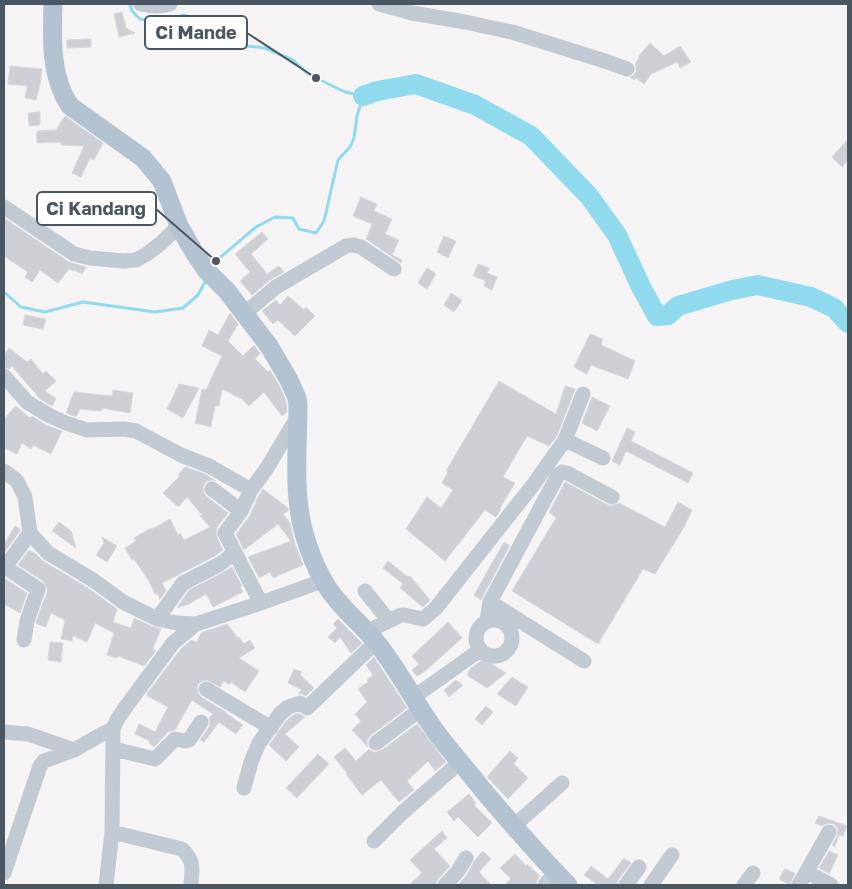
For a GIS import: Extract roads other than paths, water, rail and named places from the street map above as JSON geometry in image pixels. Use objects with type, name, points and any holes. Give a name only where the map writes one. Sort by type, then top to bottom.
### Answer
[{"type":"main road","points":[[53,4],[52,46],[54,63],[63,96],[70,106],[143,158],[162,181],[179,226],[194,252],[206,270],[222,286],[269,346],[290,380],[297,398],[299,508],[306,540],[322,581],[335,599],[371,636],[439,736],[514,826],[556,881]]},
{"type":"street","points":[[141,4],[148,6],[170,4]]},
{"type":"street","points":[[378,4],[412,14],[465,22],[512,32],[627,69]]},
{"type":"street","points":[[4,207],[74,254],[90,258],[124,261],[136,260],[160,244],[179,226]]},
{"type":"street","points":[[244,314],[276,287],[346,246],[354,245],[361,247],[394,269]]},
{"type":"street","points":[[4,376],[27,402],[50,416],[87,430],[124,429],[136,431],[181,455],[209,466],[251,490]]},
{"type":"street","points":[[244,788],[250,762],[260,743],[280,714],[300,703],[307,708],[371,636],[372,629],[404,615],[423,619],[436,608],[566,440],[583,394]]},
{"type":"street","points":[[262,603],[225,534],[241,511],[251,490],[267,468],[298,416]]},
{"type":"street","points":[[566,440],[603,458]]},
{"type":"street","points":[[4,471],[17,481],[25,497],[29,526],[48,553],[93,580],[123,602],[157,619],[196,624],[322,581]]},
{"type":"street","points":[[487,621],[490,602],[558,475],[562,472],[567,473],[612,497]]},
{"type":"street","points":[[533,485],[547,495]]},
{"type":"street","points":[[212,489],[241,511]]},
{"type":"street","points":[[24,640],[27,621],[38,589],[5,566],[29,526]]},
{"type":"street","points":[[157,619],[183,583],[220,564],[234,552]]},
{"type":"street","points":[[365,591],[389,620]]},
{"type":"street","points":[[490,602],[584,661]]},
{"type":"street","points":[[494,620],[504,623],[510,630],[512,635],[510,645],[504,653],[494,656],[480,650],[476,636],[480,626],[487,621],[494,620]]},
{"type":"street","points":[[106,885],[112,832],[113,729],[125,708],[173,643],[196,624]]},
{"type":"street","points":[[512,635],[528,625]]},
{"type":"street","points":[[376,743],[417,703],[480,650]]},
{"type":"street","points":[[206,689],[271,728]]},
{"type":"street","points":[[114,749],[155,759],[172,740],[189,740],[201,722]]},
{"type":"street","points":[[4,873],[40,766],[44,761],[74,750],[113,729]]},
{"type":"street","points":[[4,732],[28,734],[74,750]]},
{"type":"street","points":[[374,841],[402,813],[460,762]]},
{"type":"street","points":[[514,826],[562,783]]},
{"type":"street","points":[[112,832],[182,849],[192,864],[191,885]]},
{"type":"street","points":[[799,885],[829,832]]},
{"type":"street","points":[[651,885],[672,855]]},
{"type":"street","points":[[445,885],[458,871],[466,858]]},
{"type":"street","points":[[626,885],[639,867]]},
{"type":"street","points":[[807,872],[831,885]]},
{"type":"waterway","points":[[130,4],[132,11],[140,19],[157,22],[184,15],[207,25],[238,45],[265,48],[293,60],[307,73],[316,78],[345,92],[363,96],[357,116],[354,138],[350,147],[338,160],[324,221],[316,233],[299,229],[293,218],[275,217],[256,227],[216,261],[213,268]]},
{"type":"waterway","points":[[363,96],[377,91],[416,84],[475,105],[531,136],[589,196],[617,235],[641,287],[657,316],[668,315],[678,306],[732,290],[758,285],[811,297],[834,308],[848,323]]},
{"type":"waterway","points":[[4,292],[21,307],[45,312],[83,302],[155,312],[183,308],[198,295],[206,280]]},
{"type":"place","name":"Ci Mande","points":[[316,78]]},
{"type":"place","name":"Ci Kandang","points":[[216,261]]}]
